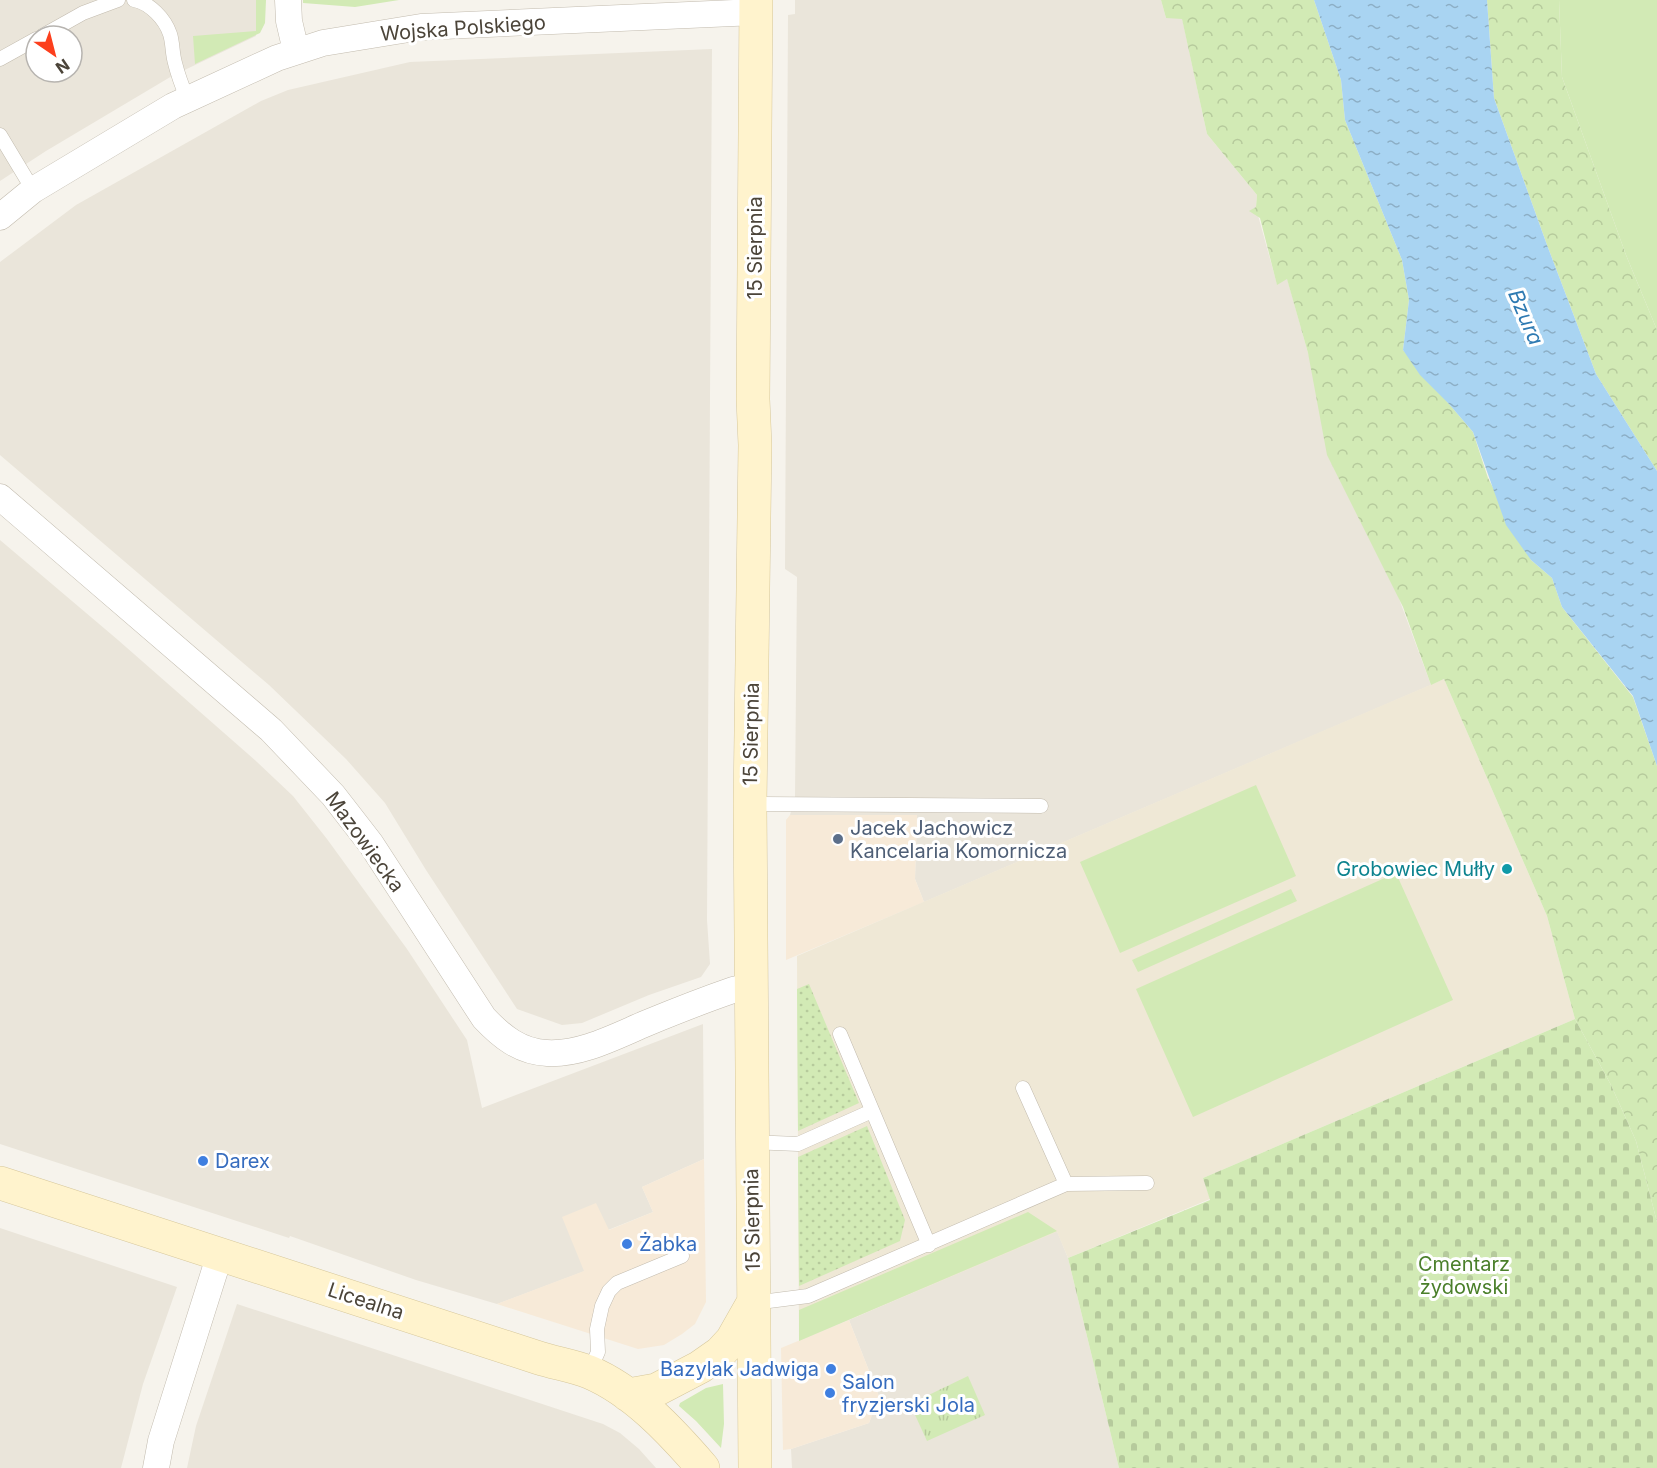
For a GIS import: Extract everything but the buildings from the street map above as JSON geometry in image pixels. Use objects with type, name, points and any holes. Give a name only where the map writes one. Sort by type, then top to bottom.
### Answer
[{"type":"street","points":[[288,0],[289,21],[296,51]]},
{"type":"street","name":"Wojska Polskiego","points":[[0,217],[33,190],[187,98],[296,51],[323,43],[421,27],[756,6]]},
{"type":"street","name":"15 Sierpnia","points":[[755,1468],[750,804],[755,445],[753,399],[756,6]]},
{"type":"street","name":"Mazowiecka","points":[[0,496],[271,730],[333,795],[371,844],[484,1018],[512,1043],[529,1050],[546,1053],[568,1051],[606,1040],[733,990],[752,986]]},
{"type":"street","name":"Licealna","points":[[0,1183],[589,1372],[628,1395],[674,1434],[703,1468]]},
{"type":"street","points":[[156,1468],[161,1441],[220,1254]]},
{"type":"street","points":[[628,1395],[656,1390],[720,1353],[732,1341],[753,1303]]},
{"type":"lane","points":[[64,24],[84,13],[118,0]]},
{"type":"lane","points":[[134,0],[150,7],[161,18],[170,34],[174,59],[187,98]]},
{"type":"lane","points":[[0,59],[24,46]]},
{"type":"lane","points":[[0,135],[33,190]]},
{"type":"lane","points":[[750,804],[1041,806]]},
{"type":"lane","points":[[840,1034],[929,1245]]},
{"type":"lane","points":[[1023,1088],[1066,1184]]},
{"type":"lane","points":[[752,1142],[798,1144],[872,1111]]},
{"type":"lane","points":[[753,1303],[808,1296],[1066,1184],[1147,1183]]},
{"type":"lane","points":[[589,1372],[597,1352],[597,1329],[602,1306],[609,1291],[617,1283],[682,1256]]},
{"type":"shaded area","points":[[0,0],[256,0],[256,36],[172,76],[0,181]]},
{"type":"shaded area","points":[[795,0],[1161,0],[1166,18],[1182,18],[1207,134],[1257,195],[1256,208],[1277,284],[1287,278],[1308,353],[1431,685],[924,902],[915,879],[917,815],[790,815],[795,797],[797,577],[785,569],[788,15],[795,14]]},
{"type":"shaded area","points":[[712,49],[707,920],[710,964],[701,977],[649,995],[582,1023],[562,1025],[517,1009],[385,803],[346,759],[269,685],[0,455],[0,262],[76,205],[261,101],[288,90],[410,62]]},
{"type":"shaded area","points":[[0,540],[118,640],[293,796],[407,949],[467,1040],[482,1108],[703,1024],[704,1159],[642,1187],[653,1212],[608,1230],[563,1217],[585,1271],[497,1304],[416,1280],[290,1236],[289,1238],[0,1144]]},
{"type":"shaded area","points":[[1444,679],[1547,916],[1575,1019],[1203,1178],[1210,1199],[1068,1258],[1057,1232],[799,1341],[797,956]]},
{"type":"shaded area","points":[[790,815],[917,815],[915,879],[924,902],[786,960],[786,820]]},
{"type":"shaded area","points":[[704,1159],[706,1302],[695,1324],[682,1334],[664,1345],[638,1349],[497,1304],[584,1271],[562,1217],[596,1203],[609,1230],[653,1212],[642,1187]]},
{"type":"shaded area","points":[[0,1228],[177,1287],[143,1384],[121,1468],[0,1468]]},
{"type":"shaded area","points":[[1057,1231],[1068,1258],[1119,1468],[792,1468],[791,1449],[869,1423],[879,1396],[849,1320]]},
{"type":"shaded area","points":[[237,1304],[603,1424],[620,1433],[656,1468],[187,1468],[196,1426]]},
{"type":"shaded area","points":[[849,1320],[879,1396],[869,1423],[783,1450],[781,1348]]},
{"type":"green space","points":[[256,0],[266,0],[265,23],[260,33],[195,64],[193,36],[256,31]]},
{"type":"green space","points":[[303,0],[399,0],[355,7],[303,3]]},
{"type":"green space","points":[[1161,0],[1314,0],[1341,80],[1345,120],[1402,260],[1409,300],[1403,350],[1473,432],[1488,478],[1531,560],[1552,578],[1562,607],[1633,697],[1657,766],[1657,1222],[1636,1141],[1611,1085],[1575,1019],[1547,916],[1444,679],[1431,685],[1403,607],[1327,455],[1308,353],[1287,279],[1277,285],[1260,218],[1249,211],[1256,207],[1257,195],[1207,134],[1182,19],[1166,18]]},
{"type":"green space","points":[[1487,0],[1559,0],[1562,77],[1626,255],[1657,330],[1657,471],[1596,374],[1547,245],[1494,98]]},
{"type":"green space","points":[[1559,0],[1657,0],[1657,330],[1626,255],[1562,77]]},
{"type":"green space","points":[[1256,785],[1296,876],[1120,953],[1080,862]]},
{"type":"green space","points":[[1396,873],[1453,1000],[1193,1117],[1136,989]]},
{"type":"green space","points":[[1291,889],[1297,901],[1138,972],[1132,960]]},
{"type":"green space","points":[[809,984],[859,1103],[798,1131],[797,989]]},
{"type":"green space","name":"Cmentarz żydowski","points":[[1575,1019],[1611,1085],[1636,1141],[1657,1222],[1657,1468],[1119,1468],[1068,1258],[1210,1200],[1203,1178]]},
{"type":"green space","points":[[867,1126],[905,1220],[900,1241],[799,1286],[798,1157]]},
{"type":"green space","points":[[1028,1212],[1057,1231],[799,1341],[799,1310]]},
{"type":"green space","points":[[968,1376],[985,1415],[927,1441],[910,1404]]},
{"type":"green space","points":[[723,1384],[724,1424],[721,1448],[679,1406],[680,1403],[706,1388]]},
{"type":"water","name":"Bzura","points":[[1314,0],[1487,0],[1494,98],[1547,245],[1596,374],[1657,471],[1657,766],[1633,696],[1562,607],[1552,578],[1531,560],[1506,525],[1473,432],[1420,375],[1403,350],[1409,300],[1402,260],[1345,120],[1341,80]]},
{"type":"place","name":"Jacek Jachowicz Kancelaria Komornicza","points":[[838,839]]},
{"type":"place","name":"Grobowiec Mułły","points":[[1507,869]]},
{"type":"place","name":"Darex","points":[[203,1161]]},
{"type":"place","name":"Żabka","points":[[627,1244]]},
{"type":"place","name":"Bazylak Jadwiga","points":[[831,1369]]},
{"type":"place","name":"Salon fryzjerski Jola","points":[[830,1393]]}]
